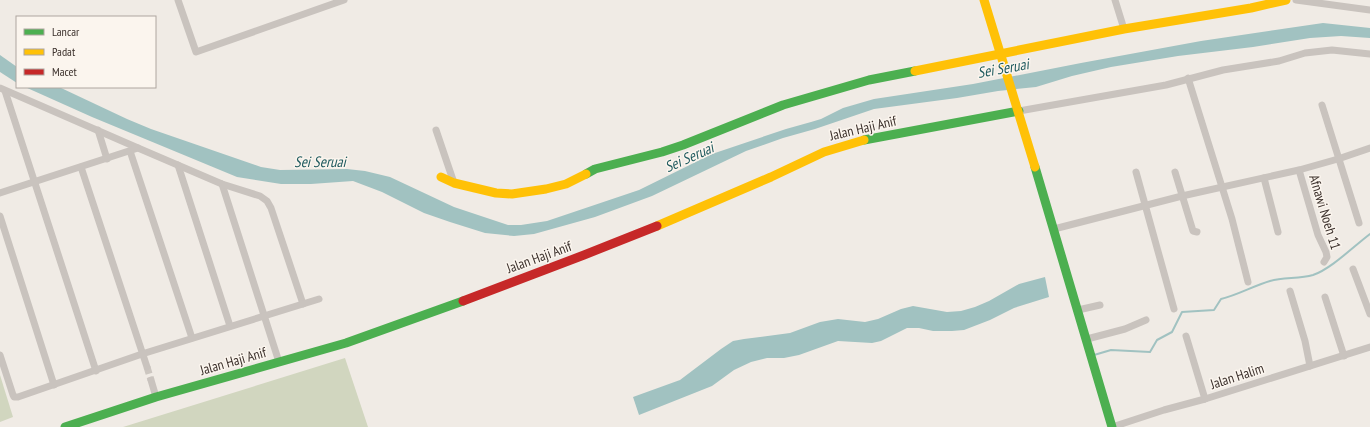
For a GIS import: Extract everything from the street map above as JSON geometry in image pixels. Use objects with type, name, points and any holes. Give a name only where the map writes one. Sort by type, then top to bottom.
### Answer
[{"type":"main road","points":[[984,0],[1087,339],[1112,427]]},
{"type":"main road","points":[[441,177],[454,183],[496,193],[512,194],[546,189],[566,184],[595,169],[662,152],[683,145],[783,105],[830,90],[901,73],[1124,29],[1251,8],[1286,0]]},
{"type":"main road","name":"Jalan Haji Anif","points":[[65,427],[156,397],[373,334],[571,261],[679,216],[838,146],[1018,111]]},
{"type":"street","points":[[178,0],[196,52],[344,0]]},
{"type":"street","points":[[1115,0],[1124,29]]},
{"type":"street","points":[[1296,0],[1370,10]]},
{"type":"street","points":[[1018,111],[1166,85],[1223,70],[1279,61],[1306,53],[1332,50],[1370,54]]},
{"type":"street","points":[[1188,78],[1222,187],[1248,282]]},
{"type":"street","points":[[2,89],[222,184],[260,196],[267,201],[271,208],[303,304]]},
{"type":"street","points":[[2,89],[96,371]]},
{"type":"street","points":[[1322,105],[1359,223]]},
{"type":"street","points":[[98,130],[107,159]]},
{"type":"street","points":[[436,130],[454,183]]},
{"type":"street","points":[[0,193],[138,148]]},
{"type":"street","points":[[1054,229],[1182,196],[1299,170],[1370,148]]},
{"type":"street","points":[[130,151],[192,338]]},
{"type":"street","points":[[178,165],[230,326]]},
{"type":"street","points":[[81,167],[146,367]]},
{"type":"street","name":"Afnawi Noeh 11","points":[[1299,170],[1318,235],[1326,252],[1327,257],[1324,262]]},
{"type":"street","points":[[1136,172],[1174,308]]},
{"type":"street","points":[[1175,172],[1194,231],[1197,232]]},
{"type":"street","points":[[1264,178],[1278,232]]},
{"type":"street","points":[[222,184],[279,362]]},
{"type":"street","points":[[0,216],[54,385]]},
{"type":"street","points":[[1354,269],[1370,314]]},
{"type":"street","points":[[1290,291],[1305,341],[1310,366]]},
{"type":"street","points":[[1325,297],[1344,356]]},
{"type":"street","points":[[0,356],[14,397],[21,397],[142,354],[319,299]]},
{"type":"street","points":[[1078,310],[1100,305]]},
{"type":"street","points":[[1087,339],[1125,329],[1146,320]]},
{"type":"street","points":[[1186,336],[1205,400]]},
{"type":"street","name":"Jalan Halim","points":[[1112,427],[1164,410],[1205,400],[1370,347]]},
{"type":"street","points":[[151,380],[156,397]]},
{"type":"green space","points":[[345,358],[368,427],[123,427]]},
{"type":"green space","points":[[0,375],[13,417],[0,422]]},
{"type":"water","points":[[1323,23],[1370,28],[1370,38],[1341,36],[1310,38],[1253,47],[1178,56],[1111,67],[1072,76],[1036,87],[874,109],[746,151],[652,196],[595,217],[534,234],[514,236],[485,233],[450,222],[424,213],[382,192],[353,181],[311,184],[281,184],[237,177],[92,117],[27,88],[61,88],[151,129],[261,167],[280,170],[347,169],[365,171],[390,177],[454,207],[508,225],[521,225],[547,221],[639,190],[712,154],[821,119],[843,108],[874,99],[973,84],[1201,41]]},
{"type":"water","points":[[0,55],[16,66],[16,82],[0,72]]},
{"type":"water","points":[[1045,277],[1049,297],[1014,308],[990,320],[964,330],[933,331],[919,328],[907,328],[881,341],[872,343],[838,341],[799,355],[784,358],[767,358],[751,362],[734,370],[712,386],[639,415],[633,397],[680,380],[733,341],[790,333],[820,322],[838,319],[865,322],[878,319],[901,309],[913,306],[947,312],[961,311],[989,301],[1019,284]]},
{"type":"waterway","points":[[1094,355],[1111,350],[1150,352],[1157,340],[1172,332],[1182,312],[1214,310],[1221,299],[1264,283],[1286,278],[1313,275],[1335,263],[1370,234]]},
{"type":"tunnel","points":[[147,367],[151,380]]},
{"type":"traffic: fast","points":[[586,174],[595,169],[662,152],[683,145],[783,105],[869,80],[915,71]]},
{"type":"traffic: fast","points":[[864,140],[1019,111]]},
{"type":"traffic: fast","points":[[1035,167],[1112,427]]},
{"type":"traffic: fast","points":[[65,427],[156,397],[346,343],[463,301]]},
{"type":"traffic: slow","points":[[984,0],[1035,167]]},
{"type":"traffic: slow","points":[[915,71],[1124,29],[1251,8],[1286,0]]},
{"type":"traffic: slow","points":[[657,226],[771,177],[824,152],[864,140]]},
{"type":"traffic: slow","points":[[441,177],[454,183],[496,193],[512,194],[546,189],[566,184],[586,174]]},
{"type":"traffic: jam","points":[[463,301],[657,226]]},
{"type":"water label","name":"Sei Seruai","points":[[1003,68]]},
{"type":"water label","name":"Sei Seruai","points":[[689,157]]},
{"type":"water label","name":"Sei Seruai","points":[[320,161]]}]
